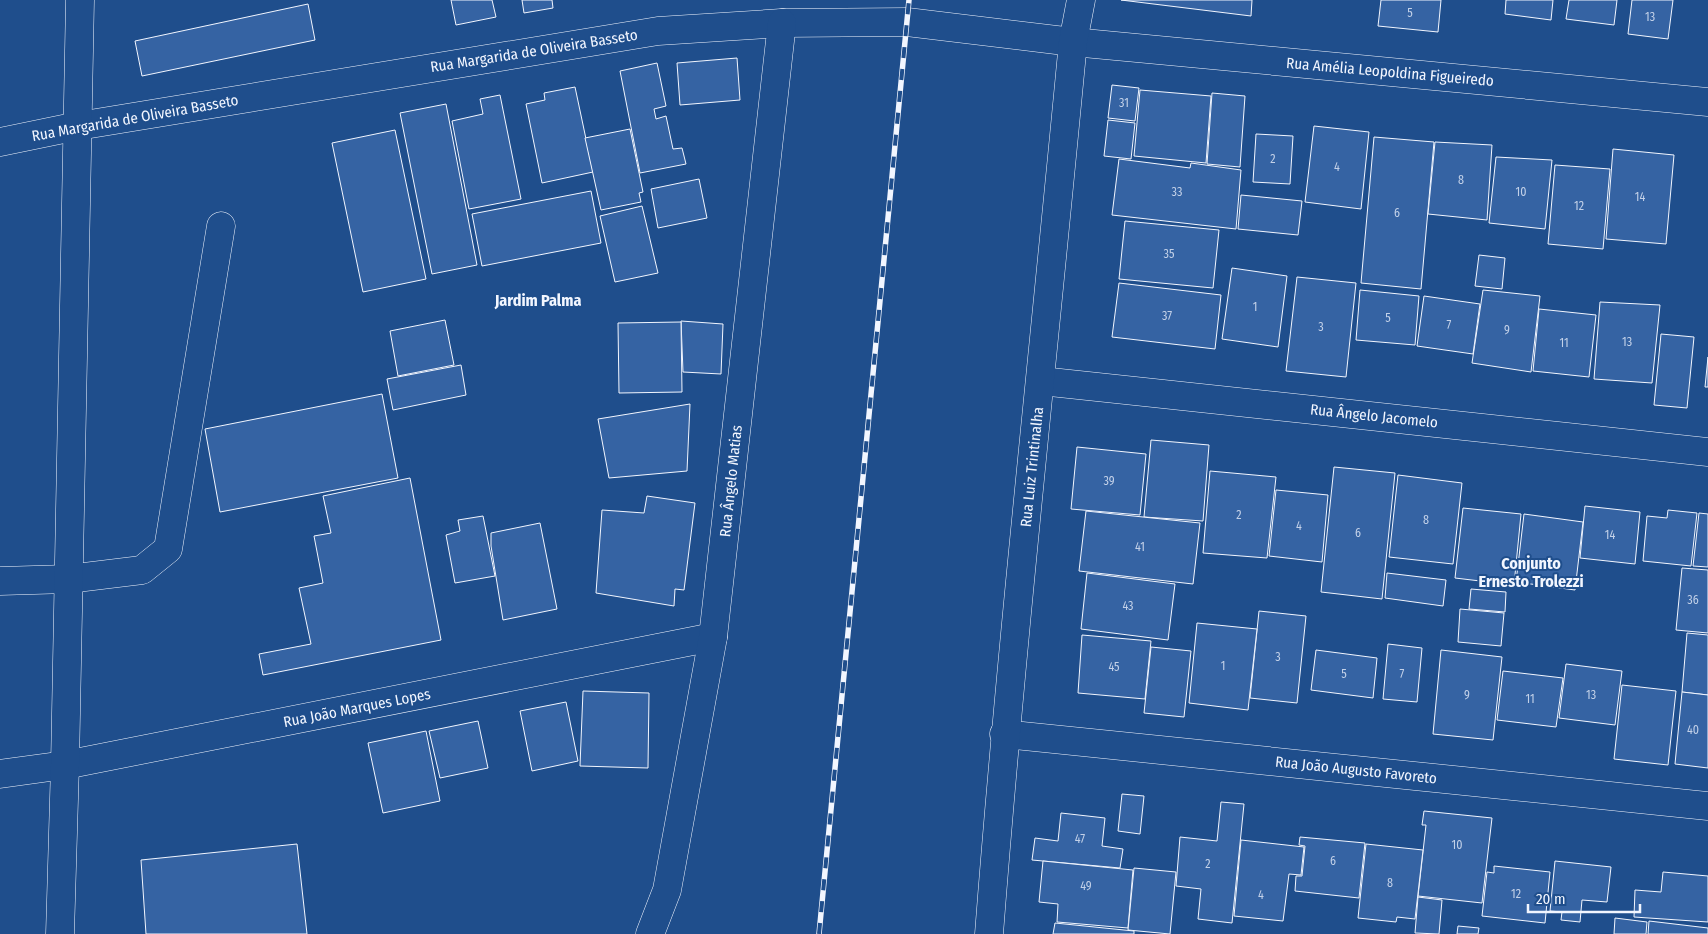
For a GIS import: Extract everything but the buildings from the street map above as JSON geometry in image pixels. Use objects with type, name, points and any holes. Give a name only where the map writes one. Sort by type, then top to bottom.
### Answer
[{"type":"street","points":[[60,934],[80,0]]},
{"type":"street","name":"Rua Luiz Trintinalha","points":[[989,934],[1004,734],[1041,381],[1073,42],[1081,0]]},
{"type":"street","name":"Rua Margarida de Oliveira Basseto","points":[[0,142],[78,126],[658,30],[782,23],[907,22],[1073,42]]},
{"type":"street","name":"Rua Ângelo Matias","points":[[650,934],[667,890],[713,637],[782,23]]},
{"type":"street","name":"Rua Amélia Leopoldina Figueiredo","points":[[1073,42],[1708,102]]},
{"type":"street","points":[[0,581],[68,578],[142,570],[168,549],[221,226]]},
{"type":"street","name":"Rua Ângelo Jacomelo","points":[[1041,381],[1708,452]]},
{"type":"street","name":"Rua João Marques Lopes","points":[[0,774],[65,765],[713,637]]},
{"type":"street","name":"Rua João Augusto Favoreto","points":[[1004,734],[1708,806]]},
{"type":"railway","points":[[819,934],[909,0]]},
{"type":"district","name":"Jardim Palma","points":[[538,300]]},
{"type":"district","name":"Conjunto Ernesto Trolezzi","points":[[1531,572]]}]
